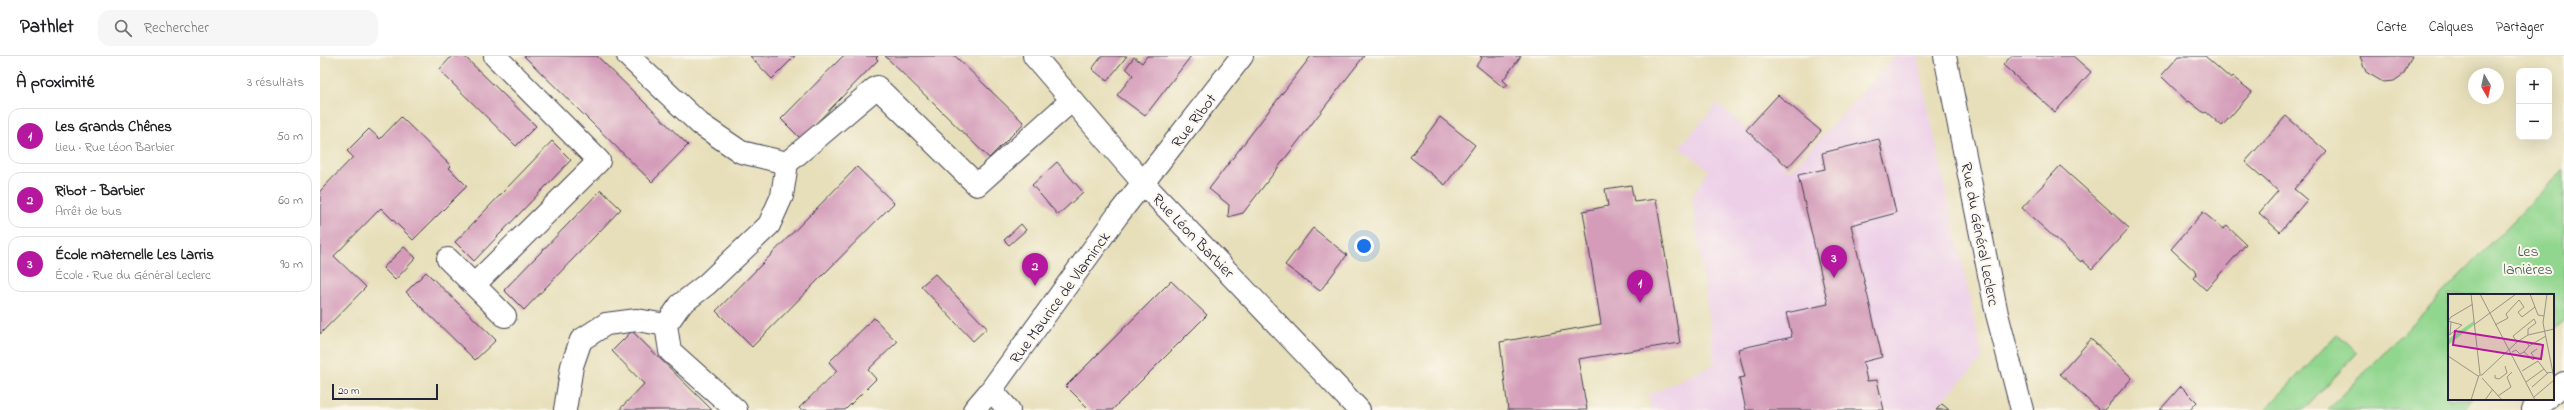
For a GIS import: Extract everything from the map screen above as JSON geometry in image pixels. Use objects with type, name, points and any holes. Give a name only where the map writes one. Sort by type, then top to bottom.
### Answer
[{"type":"street","points":[[474,285],[598,161],[496,56]]},
{"type":"street","points":[[628,56],[700,124],[741,152],[787,163]]},
{"type":"street","name":"Rue Léon Barbier","points":[[1034,56],[1144,184],[1359,410]]},
{"type":"street","name":"Rue Ribot","points":[[1144,184],[1242,56]]},
{"type":"street","name":"Rue du Général Leclerc","points":[[1945,56],[1997,314],[2022,410]]},
{"type":"street","points":[[736,410],[670,351],[666,325],[680,305],[707,284],[769,225],[782,196],[787,163],[877,87],[977,185],[1072,100]]},
{"type":"street","name":"Rue Maurice de Vlaminck","points":[[974,410],[991,390],[1117,216],[1144,184]]},
{"type":"street","points":[[448,259],[505,316]]},
{"type":"street","points":[[565,410],[572,366],[582,340],[606,324],[638,320],[666,325]]},
{"type":"street","points":[[2554,392],[2564,383]]},
{"type":"street","points":[[991,390],[1009,410]]},
{"type":"street","points":[[2533,410],[2545,400]]},
{"type":"shaded area","points":[[1896,56],[1917,56],[1983,359],[1933,410],[1651,410],[1648,395],[1715,364],[1692,197],[1709,170],[1679,147],[1718,103],[1790,171]]},
{"type":"green space","name":"Les lanières","points":[[2564,169],[2564,321],[2554,329],[2554,294],[2448,294],[2448,400],[2471,400],[2462,410],[2328,410]]},
{"type":"green space","points":[[2337,334],[2357,353],[2304,410],[2265,410]]},
{"type":"building","points":[[452,56],[464,56],[536,126],[516,146],[439,70]]},
{"type":"building","points":[[524,56],[597,56],[688,145],[652,182]]},
{"type":"building","points":[[750,56],[795,56],[772,79]]},
{"type":"building","points":[[843,56],[878,56],[876,58],[878,60],[801,139],[781,119]]},
{"type":"building","points":[[885,56],[955,56],[1024,123],[989,158]]},
{"type":"building","points":[[1102,56],[1127,56],[1107,81],[1092,69]]},
{"type":"building","points":[[1147,56],[1191,56],[1145,116],[1117,95],[1133,75],[1126,68],[1134,57],[1142,63]]},
{"type":"building","points":[[1311,56],[1364,56],[1243,213],[1228,217],[1229,205],[1209,189]]},
{"type":"building","points":[[1480,56],[1521,56],[1503,80],[1508,85],[1504,88],[1476,65],[1482,58]]},
{"type":"building","points":[[2011,56],[2073,56],[2091,72],[2055,112],[2003,65]]},
{"type":"building","points":[[2179,56],[2205,56],[2231,79],[2233,77],[2252,92],[2222,126],[2206,112],[2204,113],[2189,101],[2188,102],[2161,76]]},
{"type":"building","points":[[2360,56],[2412,56],[2404,74],[2394,81],[2383,82],[2366,72]]},
{"type":"building","points":[[1778,95],[1821,131],[1788,167],[1746,130]]},
{"type":"building","points":[[2286,116],[2327,152],[2294,189],[2307,200],[2280,232],[2259,213],[2278,191],[2245,162]]},
{"type":"building","points":[[401,117],[451,166],[449,168],[467,186],[413,240],[381,208],[334,256],[366,287],[320,334],[320,191],[353,157],[347,151],[369,129],[380,139]]},
{"type":"building","points":[[1440,117],[1475,145],[1445,185],[1410,157]]},
{"type":"building","points":[[1879,139],[1896,213],[1851,225],[1882,357],[1863,362],[1867,381],[1877,380],[1884,410],[1746,410],[1739,378],[1745,377],[1738,349],[1792,337],[1786,313],[1828,304],[1798,175],[1825,169],[1822,153]]},
{"type":"building","points":[[552,141],[571,160],[474,261],[455,242]]},
{"type":"building","points":[[1057,162],[1083,192],[1058,215],[1032,185]]},
{"type":"building","points":[[2060,166],[2129,228],[2092,269],[2082,260],[2081,262],[2022,208]]},
{"type":"building","points":[[857,167],[894,203],[752,347],[716,311]]},
{"type":"building","points":[[1631,185],[1634,202],[1656,199],[1680,343],[1578,359],[1587,410],[1508,410],[1500,342],[1601,324],[1583,211],[1608,206],[1605,189]]},
{"type":"building","points":[[601,190],[621,209],[524,310],[504,290]]},
{"type":"building","points":[[2203,212],[2223,229],[2227,226],[2246,244],[2206,290],[2193,278],[2197,273],[2171,249]]},
{"type":"building","points":[[1021,224],[1026,230],[1009,245],[1004,240]]},
{"type":"building","points":[[1313,228],[1347,255],[1320,291],[1285,265]]},
{"type":"building","points":[[404,247],[416,258],[395,280],[383,268]]},
{"type":"building","points":[[426,272],[496,340],[475,360],[406,292]]},
{"type":"building","points":[[935,274],[987,328],[973,341],[921,286]]},
{"type":"building","points":[[1171,281],[1207,315],[1112,410],[1090,410],[1066,386]]},
{"type":"building","points":[[874,318],[897,342],[868,370],[876,379],[845,410],[801,410],[799,408],[837,371],[829,362]]},
{"type":"building","points":[[632,331],[712,410],[619,410],[644,384],[612,351]]},
{"type":"building","points":[[2091,339],[2132,378],[2104,410],[2099,410],[2060,374]]},
{"type":"building","points":[[2181,386],[2197,402],[2190,410],[2160,410]]},
{"type":"building","points":[[1942,404],[1949,410],[1936,410]]},
{"type":"place","name":"École maternelle Les Larris","points":[[1834,278]]},
{"type":"place","name":"Ribot - Barbier","points":[[1035,286]]},
{"type":"place","name":"Les Grands Chênes","points":[[1640,303]]}]
